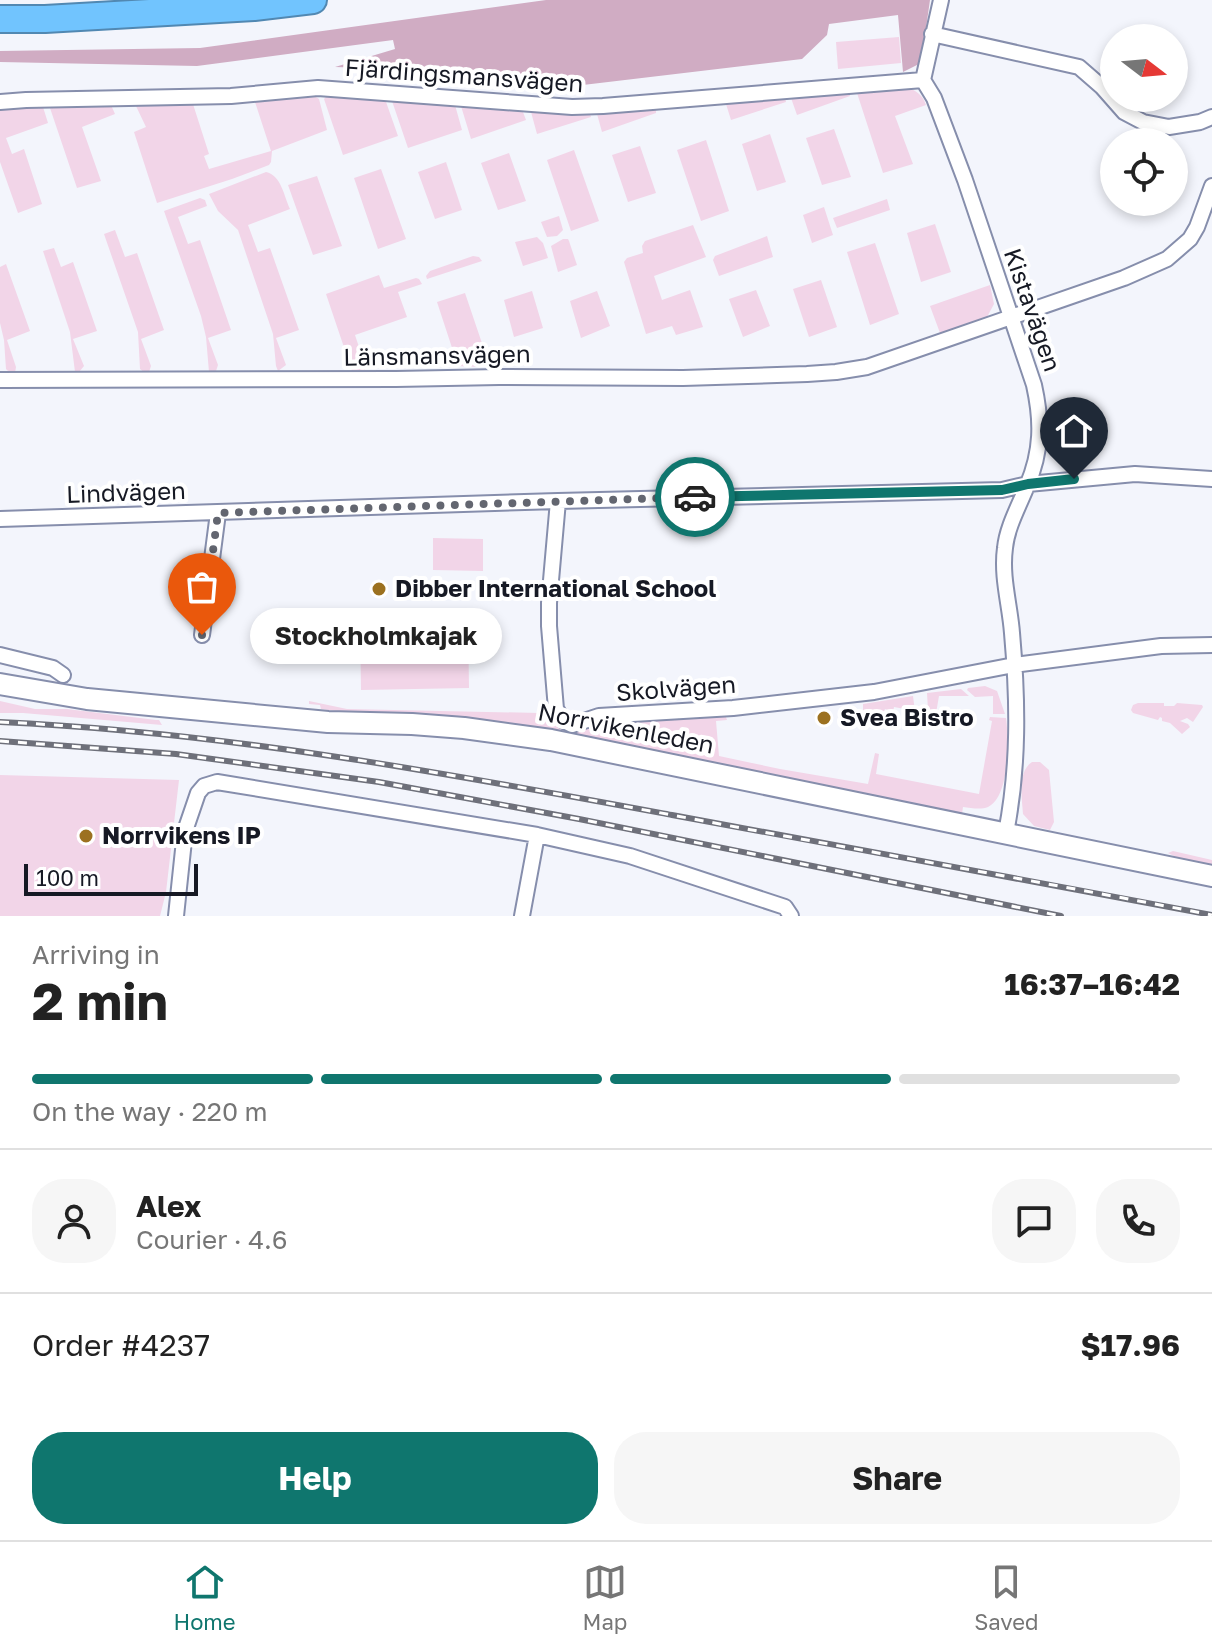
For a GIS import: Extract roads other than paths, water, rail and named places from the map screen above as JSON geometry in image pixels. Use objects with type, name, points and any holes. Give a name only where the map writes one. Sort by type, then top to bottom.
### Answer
[{"type":"highway","points":[[0,19],[239,8],[313,0]]},
{"type":"main road","name":"Norrvikenleden","points":[[0,682],[87,699],[315,721],[425,725],[515,734],[1212,876]]},
{"type":"street","points":[[923,80],[941,0]]},
{"type":"street","points":[[932,34],[1079,67],[1124,112],[1143,122],[1169,127],[1212,117]]},
{"type":"street","name":"Fjärdingsmansvägen","points":[[0,102],[231,96],[318,88],[572,107],[923,80]]},
{"type":"street","name":"Kistavägen","points":[[923,80],[934,98],[965,180],[1034,385],[1039,409],[1037,454],[1005,548],[1004,577],[1017,691],[1017,750],[1013,799],[1006,833]]},
{"type":"street","points":[[1204,226],[1212,186]]},
{"type":"street","name":"Länsmansvägen","points":[[0,380],[683,378],[820,373],[867,367],[1124,278],[1167,259],[1204,226]]},
{"type":"street","name":"Lindvägen","points":[[0,519],[1002,490],[1028,484],[1135,474],[1212,479]]},
{"type":"street","name":"Skolvägen","points":[[558,501],[549,626],[556,709],[564,721],[572,725],[599,716],[733,708],[874,692],[1014,665]]},
{"type":"street","points":[[202,635],[218,513]]},
{"type":"street","points":[[1014,665],[1161,646],[1212,645]]},
{"type":"street","points":[[0,655],[53,668],[63,675]]},
{"type":"street","points":[[176,916],[185,831],[198,793],[204,786],[223,782],[537,835],[630,856],[785,907],[791,916]]},
{"type":"street","points":[[522,916],[537,835]]},
{"type":"railway","points":[[0,722],[169,735],[421,770],[1212,915]]},
{"type":"railway","points":[[0,741],[176,754],[379,782],[1061,916]]},
{"type":"place","name":"Dibber International School","points":[[379,589]]},
{"type":"place","name":"Stockholmkajak","points":[[202,635]]},
{"type":"place","name":"Svea Bistro","points":[[824,718]]},
{"type":"place","name":"Norrvikens IP","points":[[86,836]]}]
